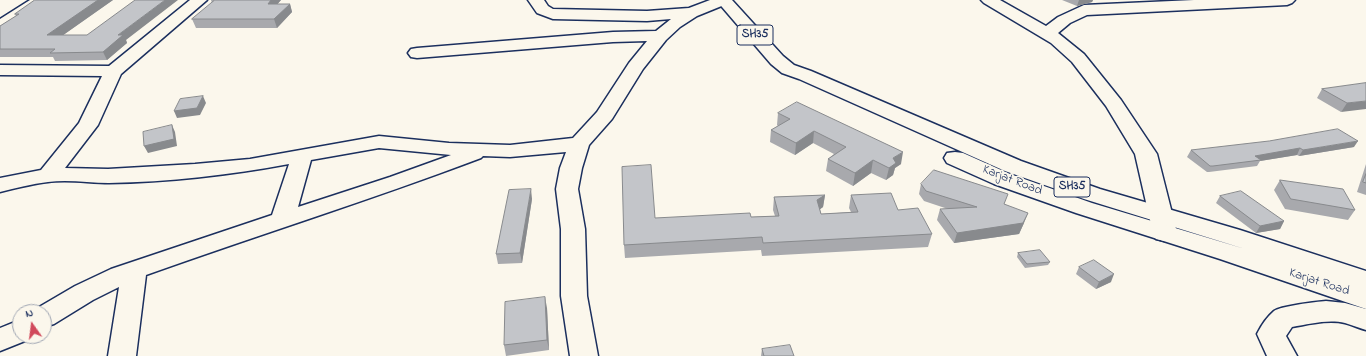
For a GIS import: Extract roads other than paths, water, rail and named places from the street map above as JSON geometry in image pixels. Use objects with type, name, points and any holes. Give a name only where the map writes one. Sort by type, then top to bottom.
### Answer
[{"type":"street","points":[[0,26],[40,0]]},
{"type":"street","points":[[48,175],[88,126],[113,71],[200,0]]},
{"type":"street","points":[[536,0],[544,12],[553,14],[639,16],[691,13]]},
{"type":"street","points":[[584,356],[574,296],[573,229],[567,189],[571,168],[579,144],[605,115],[634,67],[660,36],[674,24],[691,13],[724,0]]},
{"type":"street","name":"Karjat Road","points":[[724,0],[777,60],[788,69],[790,76],[797,83],[816,95],[1002,179],[1084,208],[1163,224],[1366,280]]},
{"type":"street","points":[[989,0],[1048,33],[1078,58],[1114,104],[1146,154],[1163,224]]},
{"type":"street","points":[[1048,33],[1064,20],[1084,10],[1287,0]]},
{"type":"street","points":[[417,53],[613,37],[660,36]]},
{"type":"street","points":[[0,70],[113,71]]},
{"type":"street","points":[[0,185],[48,175],[83,174],[108,176],[195,171],[250,165],[380,142],[449,149],[510,151],[579,144]]},
{"type":"street","points":[[52,312],[84,293],[134,270],[398,182],[483,150]]},
{"type":"street","points":[[282,220],[302,156]]},
{"type":"street","name":"Karjat Road","points":[[1163,224],[1366,299]]},
{"type":"street","points":[[122,356],[134,270]]},
{"type":"street","points":[[1283,356],[1275,346],[1271,334],[1284,318],[1333,310],[1351,312],[1366,320]]},
{"type":"street","points":[[0,340],[12,335]]}]
